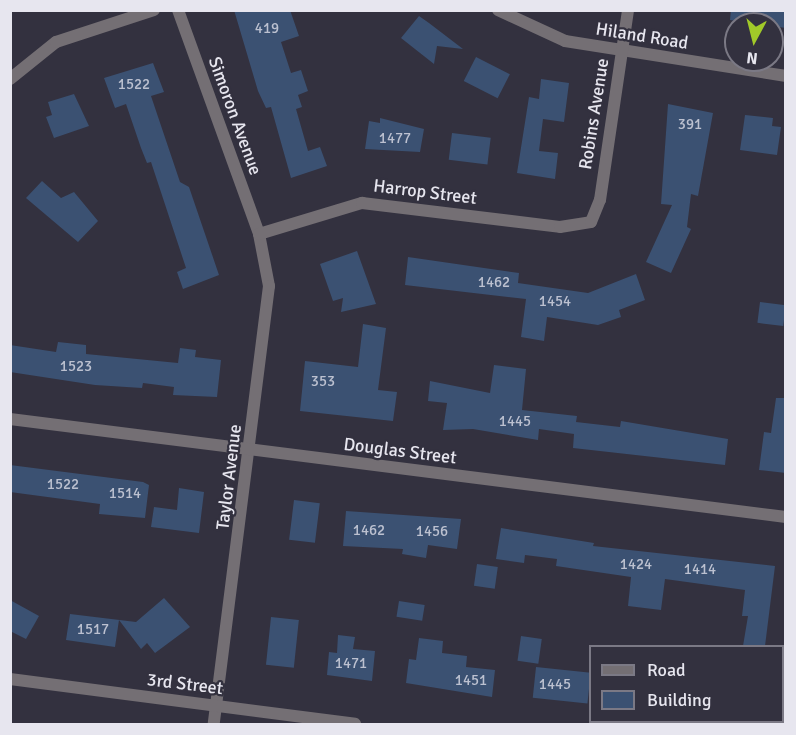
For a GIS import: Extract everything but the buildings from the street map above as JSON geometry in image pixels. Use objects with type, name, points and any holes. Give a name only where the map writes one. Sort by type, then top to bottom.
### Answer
[{"type":"street","points":[[10,79],[56,42],[154,10]]},
{"type":"street","name":"Simoron Avenue","points":[[178,10],[259,234]]},
{"type":"street","name":"Hiland Road","points":[[498,10],[565,41],[622,53],[786,76]]},
{"type":"street","name":"Robins Avenue","points":[[591,222],[600,200],[628,10]]},
{"type":"street","name":"Harrop Street","points":[[259,234],[362,203],[560,227],[591,222]]},
{"type":"street","name":"Taylor Avenue","points":[[214,724],[268,312],[269,286],[259,234]]},
{"type":"street","name":"Douglas Street","points":[[10,419],[786,517]]},
{"type":"street","name":"3rd Street","points":[[10,679],[355,724]]}]
